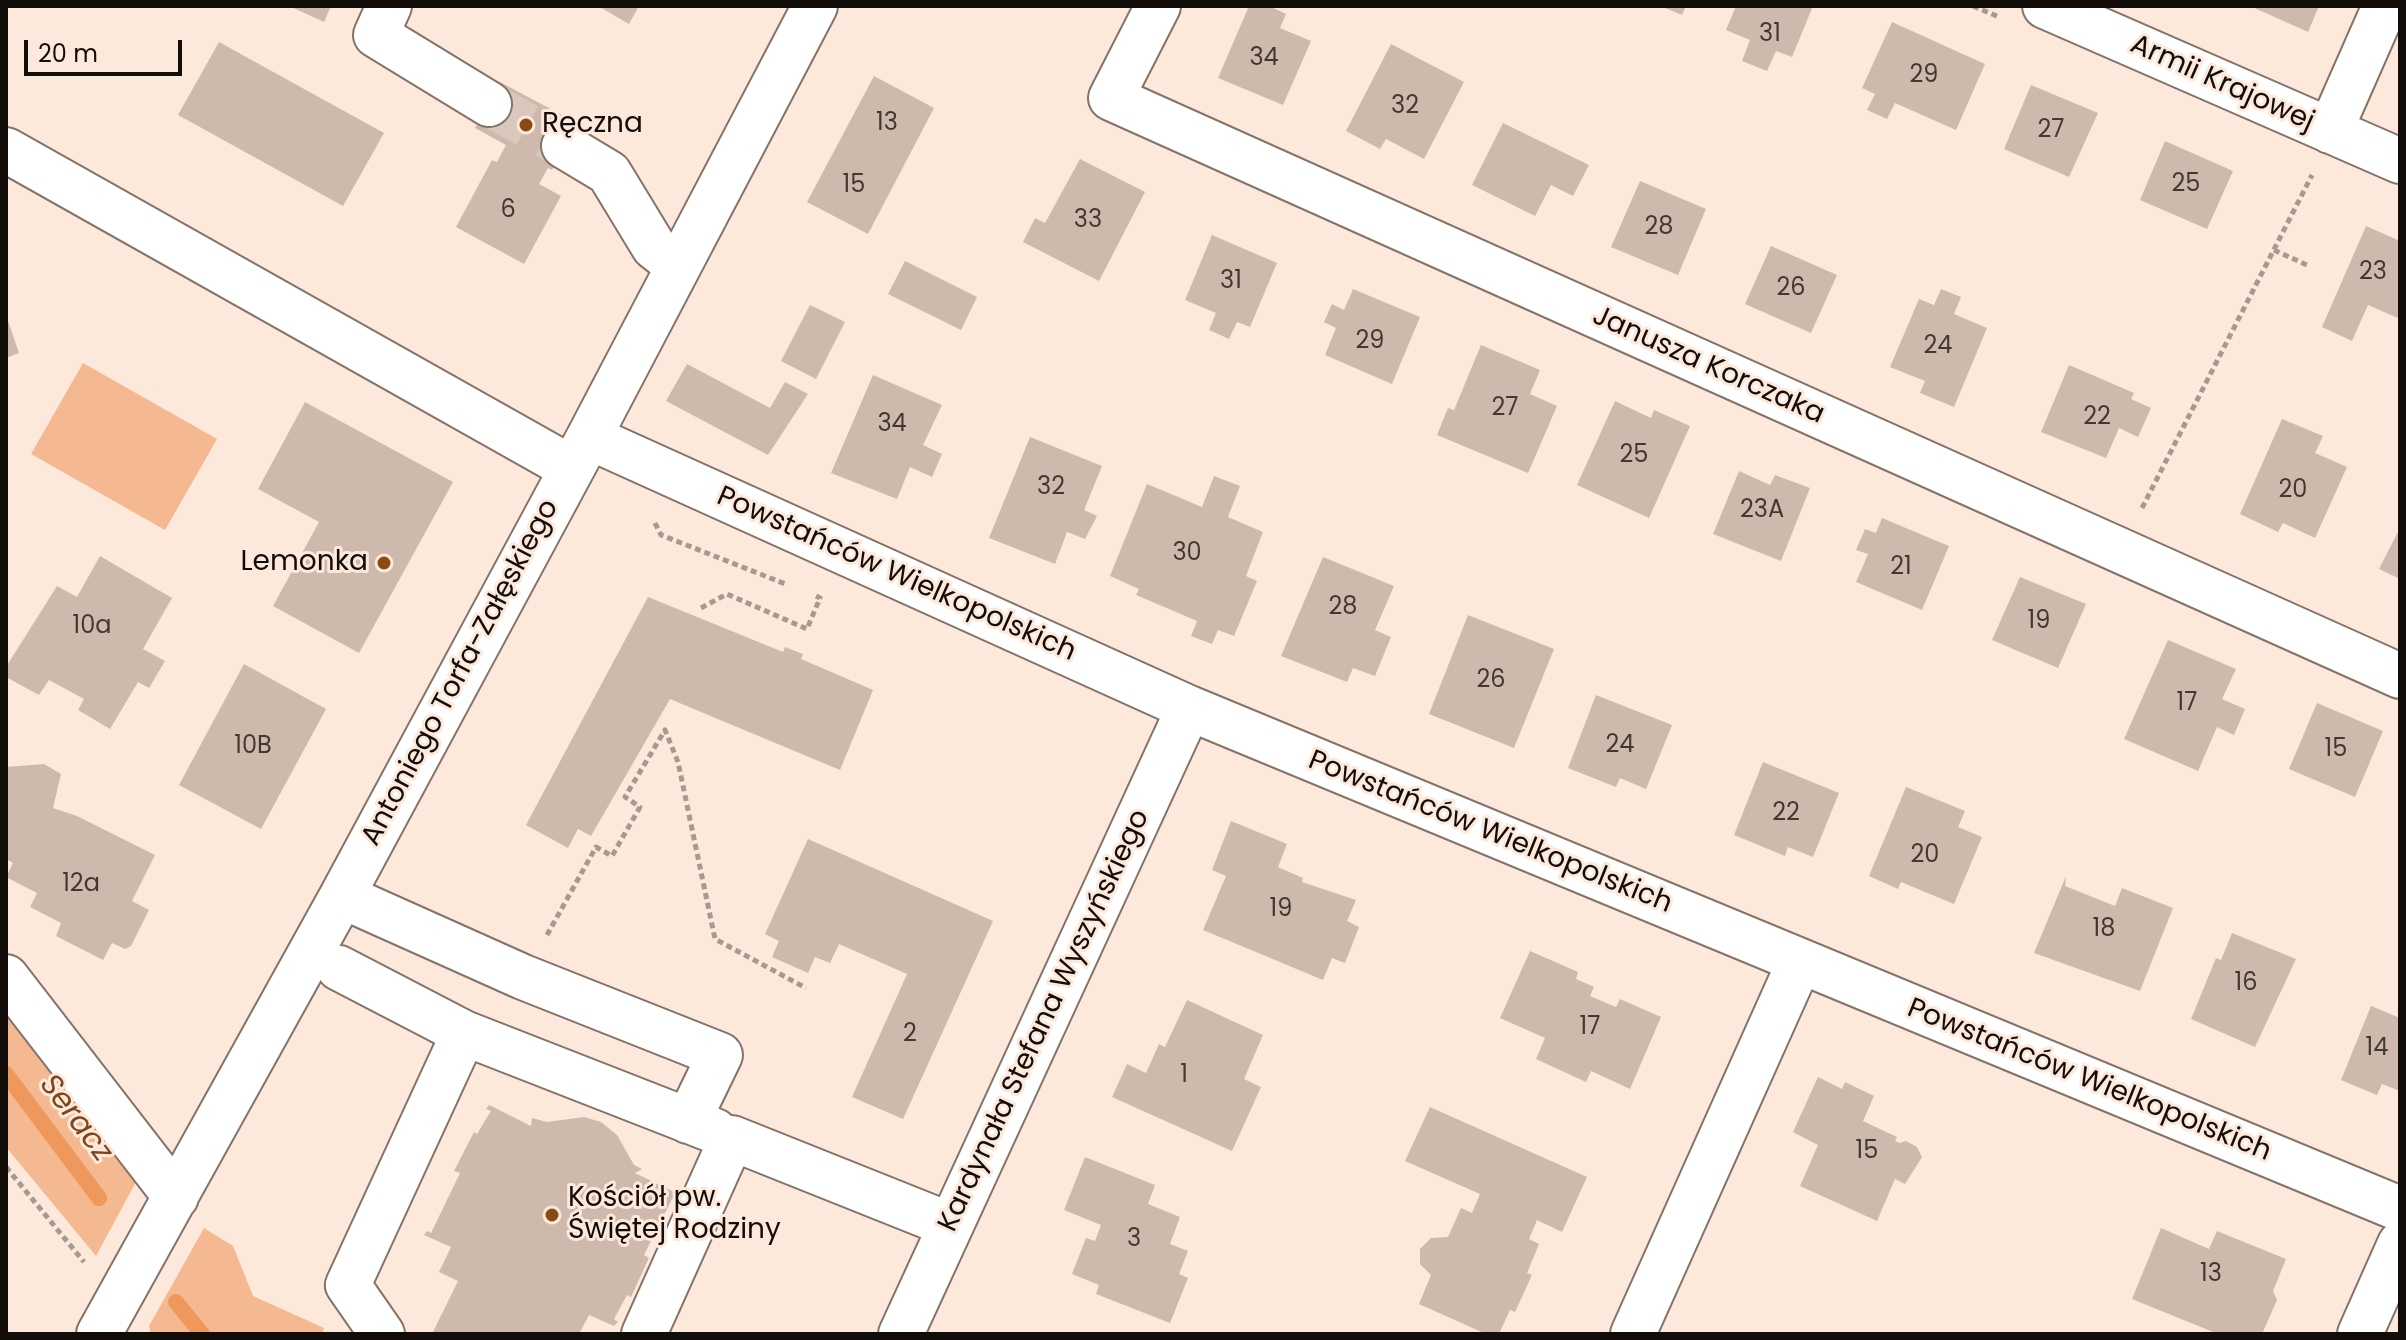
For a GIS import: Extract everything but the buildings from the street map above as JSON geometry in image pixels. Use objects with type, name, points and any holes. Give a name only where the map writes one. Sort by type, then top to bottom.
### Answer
[{"type":"street","points":[[389,6],[376,35],[489,104]]},
{"type":"street","name":"Antoniego Torfa-Załęskiego","points":[[99,1334],[342,896],[815,6]]},
{"type":"street","name":"Janusza Korczaka","points":[[1158,6],[1111,98],[2400,676]]},
{"type":"street","name":"Armii Krajowej","points":[[2045,6],[2323,150],[2400,161]]},
{"type":"street","points":[[2323,150],[2385,6]]},
{"type":"street","points":[[564,146],[609,173],[654,247],[677,265]]},
{"type":"street","name":"Powstańców Wielkopolskich","points":[[6,150],[580,453],[2400,1209]]},
{"type":"street","name":"Kardynała Stefana Wyszyńskiego","points":[[901,1334],[1189,708]]},
{"type":"street","points":[[342,896],[523,977],[720,1055],[688,1121]]},
{"type":"street","points":[[1633,1334],[1800,961]]},
{"type":"street","points":[[339,968],[464,1033],[950,1225]]},
{"type":"street","points":[[6,977],[176,1197]]},
{"type":"street","points":[[382,1334],[348,1285],[464,1033]]},
{"type":"street","points":[[644,1334],[732,1138]]},
{"type":"street","points":[[2360,1334],[2400,1244]]},
{"type":"path","points":[[2122,551],[2323,150]]},
{"type":"path","points":[[2274,250],[2309,266]]},
{"type":"path","points":[[648,509],[661,535],[791,587]]},
{"type":"path","points":[[701,608],[727,594],[807,629],[820,598],[806,592]]},
{"type":"path","points":[[523,977],[596,847],[612,856],[640,807],[625,797],[665,730],[678,762],[715,939],[806,988]]},
{"type":"path","points":[[6,1167],[93,1273]]},
{"type":"shaded area","points":[[83,363],[217,439],[165,530],[31,454]]},
{"type":"shaded area","points":[[6,999],[132,1171],[136,1182],[96,1256],[6,1147]]},
{"type":"shaded area","points":[[204,1228],[233,1246],[253,1296],[324,1328],[322,1334],[151,1334],[149,1326]]},
{"type":"waterway","name":"Seracz","points":[[6,1074],[99,1198]]},
{"type":"waterway","name":"Seracz","points":[[176,1302],[202,1334]]},
{"type":"tunnel","points":[[489,104],[564,146]]},
{"type":"place","name":"Ręczna","points":[[526,125]]},
{"type":"place","name":"Lemonka","points":[[384,563]]},
{"type":"place","name":"Kościół pw. Świętej Rodziny","points":[[552,1215]]}]
